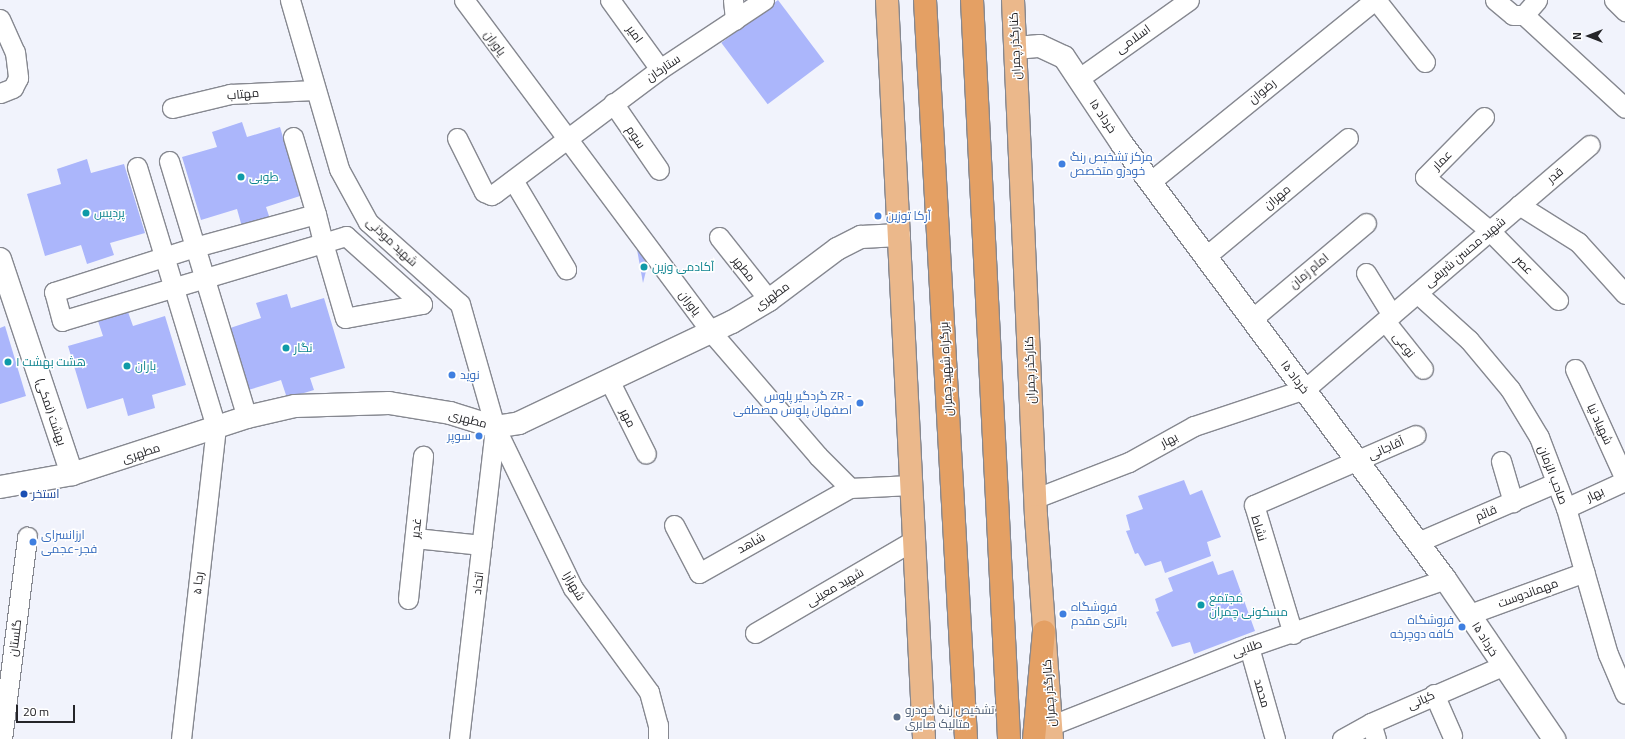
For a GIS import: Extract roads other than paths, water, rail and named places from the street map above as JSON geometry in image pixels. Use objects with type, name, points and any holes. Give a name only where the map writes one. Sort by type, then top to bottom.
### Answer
[{"type":"highway","name":"بزرگراه شهید چمران","points":[[925,0],[965,736]]},
{"type":"highway","points":[[972,0],[1009,739]]},
{"type":"highway","points":[[1034,739],[1044,631]]},
{"type":"main road","points":[[887,0],[910,485],[924,739]]},
{"type":"main road","name":"کنارگذر چمران","points":[[1013,0],[1036,498],[1052,732]]},
{"type":"street","name":"شهید موذنی","points":[[290,0],[339,169],[368,222],[460,304],[495,427]]},
{"type":"street","name":"یاوران","points":[[464,0],[567,142],[712,333],[818,456],[850,488]]},
{"type":"street","name":"امیر","points":[[610,0],[660,69]]},
{"type":"street","points":[[732,0],[735,20]]},
{"type":"street","name":"ستارخان","points":[[457,138],[484,192],[491,195],[567,142],[613,103],[660,69],[764,0]]},
{"type":"street","name":"اسلامی","points":[[1078,79],[1189,0]]},
{"type":"street","points":[[1375,0],[1425,62]]},
{"type":"street","name":"رضوان","points":[[1150,182],[1375,0]]},
{"type":"street","points":[[1495,0],[1513,16],[1524,15],[1537,0]]},
{"type":"street","points":[[1614,0],[1625,11]]},
{"type":"street","points":[[1524,15],[1625,108]]},
{"type":"street","points":[[0,19],[15,52],[18,78],[13,88],[0,93]]},
{"type":"street","name":"۱۵ خرداد","points":[[1016,48],[1040,46],[1064,57],[1150,182],[1305,389],[1356,462],[1445,579],[1470,614],[1502,666],[1554,739]]},
{"type":"street","name":"مهتاب","points":[[172,108],[230,94],[315,90]]},
{"type":"street","name":"سوم","points":[[613,103],[659,170]]},
{"type":"street","name":"عمار","points":[[1484,117],[1425,176],[1490,230]]},
{"type":"street","points":[[293,137],[316,214],[323,243],[345,318],[422,304],[346,236],[323,243],[204,278],[62,321],[54,292],[164,256],[316,214]]},
{"type":"street","name":"مهران","points":[[1205,257],[1348,138]]},
{"type":"street","name":"قدر","points":[[1519,206],[1590,145]]},
{"type":"street","points":[[169,161],[247,417]]},
{"type":"street","points":[[137,167],[216,427]]},
{"type":"street","points":[[513,180],[566,269]]},
{"type":"street","points":[[1519,206],[1578,242],[1625,294]]},
{"type":"street","name":"شهید محسن شریفی","points":[[1305,389],[1519,206]]},
{"type":"street","name":"امام زمان","points":[[1252,319],[1366,223]]},
{"type":"street","name":"عصر","points":[[1490,230],[1558,300]]},
{"type":"street","name":"مطهری","points":[[0,486],[72,474],[247,417],[295,406],[388,403],[450,413],[495,427],[519,423],[610,382],[712,333],[769,300],[843,246],[861,237],[899,235]]},
{"type":"street","name":"مطهر","points":[[719,237],[769,300]]},
{"type":"street","name":"بهشت (نمکی)","points":[[0,260],[72,474]]},
{"type":"street","name":"نوعی","points":[[1366,273],[1388,318],[1423,370]]},
{"type":"street","name":"صاحب الزمان","points":[[1416,293],[1469,340],[1510,389],[1539,437],[1555,483],[1566,508],[1585,572],[1620,668],[1625,694]]},
{"type":"street","name":"شهیاد نیا","points":[[1575,369],[1625,480]]},
{"type":"street","name":"مهر","points":[[610,382],[646,454]]},
{"type":"street","name":"بهار","points":[[1036,498],[1129,462],[1201,424],[1305,389]]},
{"type":"street","name":"رجا ۵","points":[[180,739],[216,427]]},
{"type":"street","name":"اتحاد","points":[[459,739],[495,427]]},
{"type":"street","name":"شهرآرا","points":[[495,427],[573,588],[649,692],[658,725],[658,739]]},
{"type":"street","name":"آقاجانی","points":[[1356,462],[1416,435]]},
{"type":"street","name":"غدیر","points":[[408,599],[423,456]]},
{"type":"street","points":[[1501,461],[1513,502]]},
{"type":"street","name":"نشاط","points":[[1293,634],[1254,505],[1356,462]]},
{"type":"street","name":"بهار","points":[[1566,508],[1625,480]]},
{"type":"street","name":"قائم","points":[[1418,542],[1555,483]]},
{"type":"street","points":[[850,488],[910,485]]},
{"type":"street","name":"شاهد","points":[[674,525],[699,573],[850,488]]},
{"type":"street","name":"گلستان","points":[[2,739],[27,537]]},
{"type":"street","points":[[415,538],[482,545]]},
{"type":"street","name":"شهید معینی","points":[[755,633],[914,540]]},
{"type":"street","name":"مهماندوست","points":[[1470,614],[1585,572]]},
{"type":"street","name":"طلایی","points":[[1052,732],[1249,647],[1293,634],[1445,579]]},
{"type":"street","name":"محمد","points":[[1249,647],[1275,739]]},
{"type":"street","name":"کیانی","points":[[1342,739],[1373,731],[1434,694],[1502,666]]},
{"type":"street","points":[[1434,694],[1452,735]]},
{"type":"place","name":"مرکز تشخیص رنگ خودرو متخصص","points":[[1062,164]]},
{"type":"place","name":"طوبی","points":[[241,177]]},
{"type":"place","name":"پردیس","points":[[86,213]]},
{"type":"place","name":"آرکا توزین","points":[[878,216]]},
{"type":"place","name":"آکادمی وزین","points":[[644,267]]},
{"type":"place","name":"نگار","points":[[286,348]]},
{"type":"place","name":"هشت بهشت ۱","points":[[8,362]]},
{"type":"place","name":"باران","points":[[127,366]]},
{"type":"place","name":"نوید","points":[[452,375]]},
{"type":"place","name":"گردگیر پلوس ZR - اصفهان پلوس مصطفی","points":[[860,403]]},
{"type":"place","name":"سوپر","points":[[479,436]]},
{"type":"place","name":"استخر","points":[[24,494]]},
{"type":"place","name":"ارزانسرای فجر-عجمی","points":[[33,542]]},
{"type":"place","name":"مجتمع مسکونی چمران","points":[[1201,605]]},
{"type":"place","name":"فروشگاه باتری مقدم","points":[[1063,614]]},
{"type":"place","name":"فروشگاه کافه دوچرخه","points":[[1462,627]]},
{"type":"place","name":"تشخیص رنگ خودرو متالیک صابری","points":[[897,717]]}]
